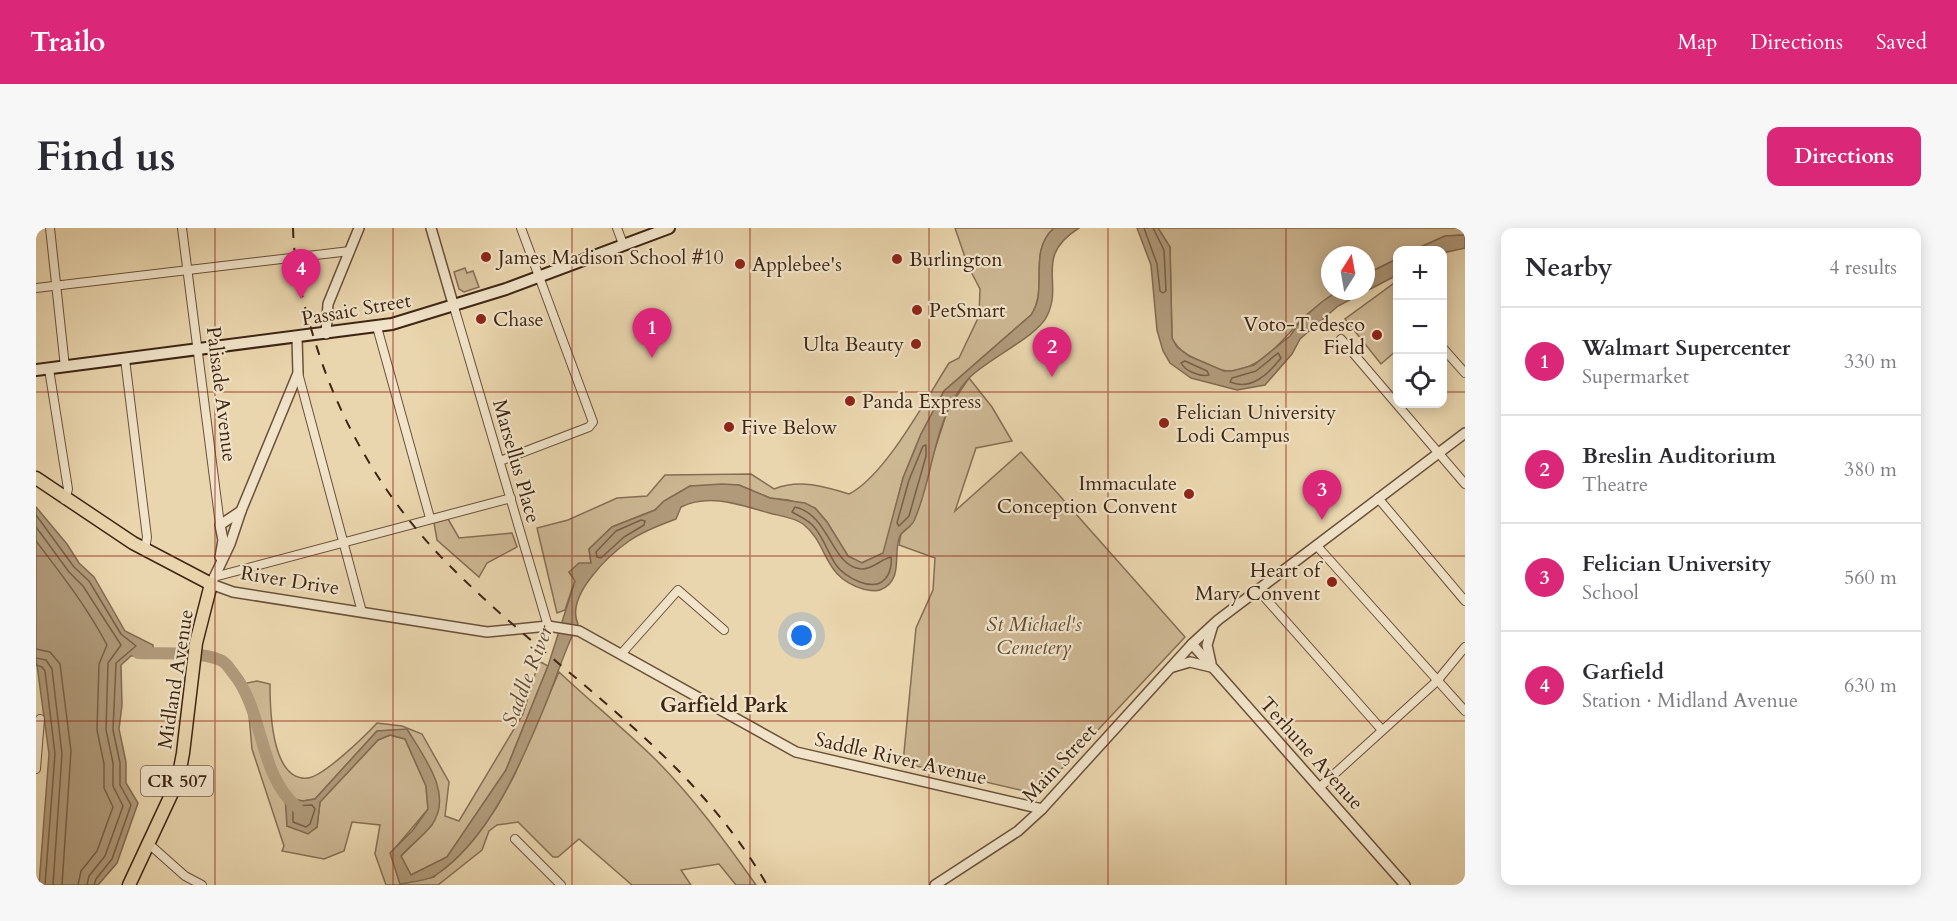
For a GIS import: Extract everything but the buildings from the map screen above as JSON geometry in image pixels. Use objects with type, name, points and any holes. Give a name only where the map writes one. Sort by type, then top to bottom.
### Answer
[{"type":"main road","name":"Passaic Street","points":[[36,370],[377,327],[454,307],[669,228]]},
{"type":"main road","name":"River Drive","points":[[36,478],[65,500],[145,549],[212,580]]},
{"type":"main road","name":"Midland Avenue","points":[[129,885],[172,795],[181,767],[195,649],[212,580]]},
{"type":"street","points":[[50,228],[65,367]]},
{"type":"street","name":"Palisade Avenue","points":[[182,228],[223,540],[219,564]]},
{"type":"street","points":[[326,334],[328,304],[359,228]]},
{"type":"street","points":[[431,228],[454,307]]},
{"type":"street","points":[[500,461],[593,424],[521,228]]},
{"type":"street","points":[[617,228],[623,244]]},
{"type":"street","points":[[36,288],[350,251]]},
{"type":"street","name":"Marsellus Place","points":[[454,307],[510,498],[551,626]]},
{"type":"street","points":[[377,327],[430,518]]},
{"type":"street","name":"Midland Avenue","points":[[212,580],[230,544],[241,511],[298,373],[297,338]]},
{"type":"street","points":[[1341,339],[1465,484]]},
{"type":"street","points":[[1447,352],[1465,373]]},
{"type":"street","points":[[125,359],[147,537],[145,549]]},
{"type":"street","points":[[49,369],[68,489],[65,500]]},
{"type":"street","points":[[298,373],[362,612]]},
{"type":"street","name":"Main Street","points":[[934,885],[1018,831],[1042,809],[1192,644],[1213,624],[1465,434]]},
{"type":"street","points":[[212,580],[430,518],[510,498]]},
{"type":"street","points":[[1378,498],[1465,600]]},
{"type":"street","points":[[220,525],[241,511]]},
{"type":"street","points":[[1317,546],[1465,711]]},
{"type":"street","name":"River Drive","points":[[212,580],[233,592],[487,632],[551,626],[566,628]]},
{"type":"street","points":[[622,653],[678,590],[724,630]]},
{"type":"street","points":[[1258,590],[1382,730]]},
{"type":"street","points":[[1213,624],[1207,645],[1213,669]]},
{"type":"street","name":"Saddle River Avenue","points":[[566,628],[581,632],[622,653],[805,755],[1042,809]]},
{"type":"street","name":"Terhune Avenue","points":[[1192,644],[1405,885]]},
{"type":"street","points":[[1319,788],[1437,681],[1465,647]]},
{"type":"street","points":[[1170,669],[1190,662],[1213,669]]},
{"type":"street","points":[[36,769],[40,719]]},
{"type":"street","points":[[1017,804],[1024,814],[1018,831]]},
{"type":"street","points":[[515,839],[561,885]]},
{"type":"street","points":[[149,844],[184,876],[202,885]]},
{"type":"green space","points":[[955,228],[1054,228],[1042,248],[1038,294],[1031,315],[944,391],[921,434],[903,478],[884,553],[861,563],[848,556],[827,522],[815,508],[788,500],[770,498],[739,485],[690,486],[664,501],[655,510],[612,527],[589,549],[591,563],[569,572],[575,580],[565,610],[557,613],[537,528],[568,520],[617,498],[647,496],[665,475],[751,474],[774,489],[802,484],[821,486],[849,494],[863,485],[877,471],[904,435],[949,363],[959,358],[979,316],[980,289],[968,266]]},
{"type":"green space","points":[[1158,228],[1465,228],[1465,235],[1445,236],[1423,246],[1393,246],[1393,261],[1375,270],[1375,246],[1321,246],[1321,300],[1326,300],[1305,316],[1261,360],[1242,369],[1228,371],[1190,356],[1178,347],[1172,338],[1170,247]]},
{"type":"green space","points":[[465,268],[467,273],[473,271],[479,287],[464,292],[459,289],[454,272]]},
{"type":"green space","name":"Voto-Tedesco Field","points":[[1393,284],[1393,354],[1381,364],[1345,319],[1371,300],[1375,300],[1375,297]]},
{"type":"green space","name":"St Michael's Cemetery","points":[[969,378],[992,407],[1012,441],[976,448],[955,511],[1021,452],[1185,637],[1038,794],[903,763],[916,628],[933,590],[935,558],[899,545],[901,534],[910,526],[948,409]]},
{"type":"green space","points":[[448,519],[459,538],[512,533],[517,547],[487,563],[479,577],[437,540],[434,523]]},
{"type":"green space","points":[[539,661],[548,666],[506,770],[447,857],[411,875],[401,856],[432,825],[439,798],[407,730],[377,731],[315,799],[303,801],[287,826],[308,833],[317,827],[320,802],[378,740],[390,735],[405,739],[426,786],[428,809],[391,853],[400,884],[434,877],[496,808],[514,776],[559,672],[669,774],[708,820],[756,885],[736,885],[719,864],[681,870],[691,885],[632,885],[579,839],[558,857],[553,857],[518,822],[497,825],[489,831],[482,850],[438,885],[386,885],[375,854],[380,825],[352,822],[344,851],[324,859],[282,851],[284,846],[252,749],[248,704],[237,685],[257,681],[270,684],[275,742],[286,768],[296,776],[308,778],[315,776],[344,755],[377,723],[402,726],[422,734],[449,782],[445,816],[459,821],[523,714]]},
{"type":"water","name":"Saddle River","points":[[1054,228],[1079,228],[1065,239],[1057,249],[1053,260],[1053,292],[1047,316],[1042,324],[1023,340],[977,371],[957,394],[941,428],[914,521],[898,540],[895,572],[888,585],[874,591],[850,584],[833,568],[811,532],[795,520],[725,502],[703,501],[681,507],[676,519],[640,534],[621,547],[591,577],[583,589],[576,613],[578,624],[524,754],[487,822],[455,860],[432,877],[400,884],[390,853],[413,830],[428,809],[426,786],[405,739],[390,735],[378,740],[320,802],[317,827],[308,834],[287,826],[285,797],[303,801],[315,799],[377,731],[407,729],[434,776],[440,802],[438,814],[431,826],[401,856],[411,875],[447,857],[506,770],[548,666],[575,581],[569,572],[579,563],[591,563],[589,549],[612,527],[655,510],[664,501],[690,486],[739,485],[770,498],[805,503],[815,508],[827,522],[848,556],[862,563],[883,553],[903,478],[921,434],[944,391],[1031,315],[1038,294],[1042,248]]},
{"type":"water","points":[[1137,228],[1158,228],[1170,247],[1172,338],[1177,347],[1189,356],[1224,371],[1254,365],[1290,336],[1301,320],[1324,300],[1349,300],[1338,306],[1300,339],[1292,354],[1265,385],[1237,390],[1191,378],[1170,363],[1163,351],[1157,330],[1151,265]]},
{"type":"water","points":[[1465,235],[1465,248],[1447,252],[1447,246],[1423,246],[1445,236]]},
{"type":"water","points":[[1393,261],[1393,277],[1375,287],[1375,270]]},
{"type":"water","points":[[36,507],[67,544],[79,563],[94,577],[125,631],[153,645],[153,655],[131,656],[121,665],[122,705],[119,729],[126,762],[126,783],[138,803],[117,863],[98,885],[39,885],[49,754],[36,658]]},
{"type":"waterway","name":"Saddle River","points":[[138,653],[201,655],[226,664],[243,689],[251,706],[275,778],[284,794],[297,807]]},
{"type":"railway","points":[[293,228],[302,295],[321,360],[359,445],[392,498],[431,547],[494,608],[662,754],[736,837],[767,885]]},
{"type":"place","name":"James Madison School #10","points":[[486,257]]},
{"type":"place","name":"Burlington","points":[[897,259]]},
{"type":"place","name":"Applebee's","points":[[740,264]]},
{"type":"place","name":"Garfield","points":[[301,299]]},
{"type":"place","name":"PetSmart","points":[[917,310]]},
{"type":"place","name":"Chase","points":[[481,319]]},
{"type":"place","name":"Voto-Tedesco Field","points":[[1377,335]]},
{"type":"place","name":"Ulta Beauty","points":[[916,344]]},
{"type":"place","name":"Walmart Supercenter","points":[[652,358]]},
{"type":"place","name":"Breslin Auditorium","points":[[1052,377]]},
{"type":"place","name":"Panda Express","points":[[850,401]]},
{"type":"place","name":"Felician University Lodi Campus","points":[[1164,423]]},
{"type":"place","name":"Five Below","points":[[729,427]]},
{"type":"place","name":"Immaculate Conception Convent","points":[[1189,494]]},
{"type":"place","name":"Felician University","points":[[1322,520]]},
{"type":"place","name":"Heart of Mary Convent","points":[[1332,582]]},
{"type":"district","name":"Garfield Park","points":[[724,705]]}]
